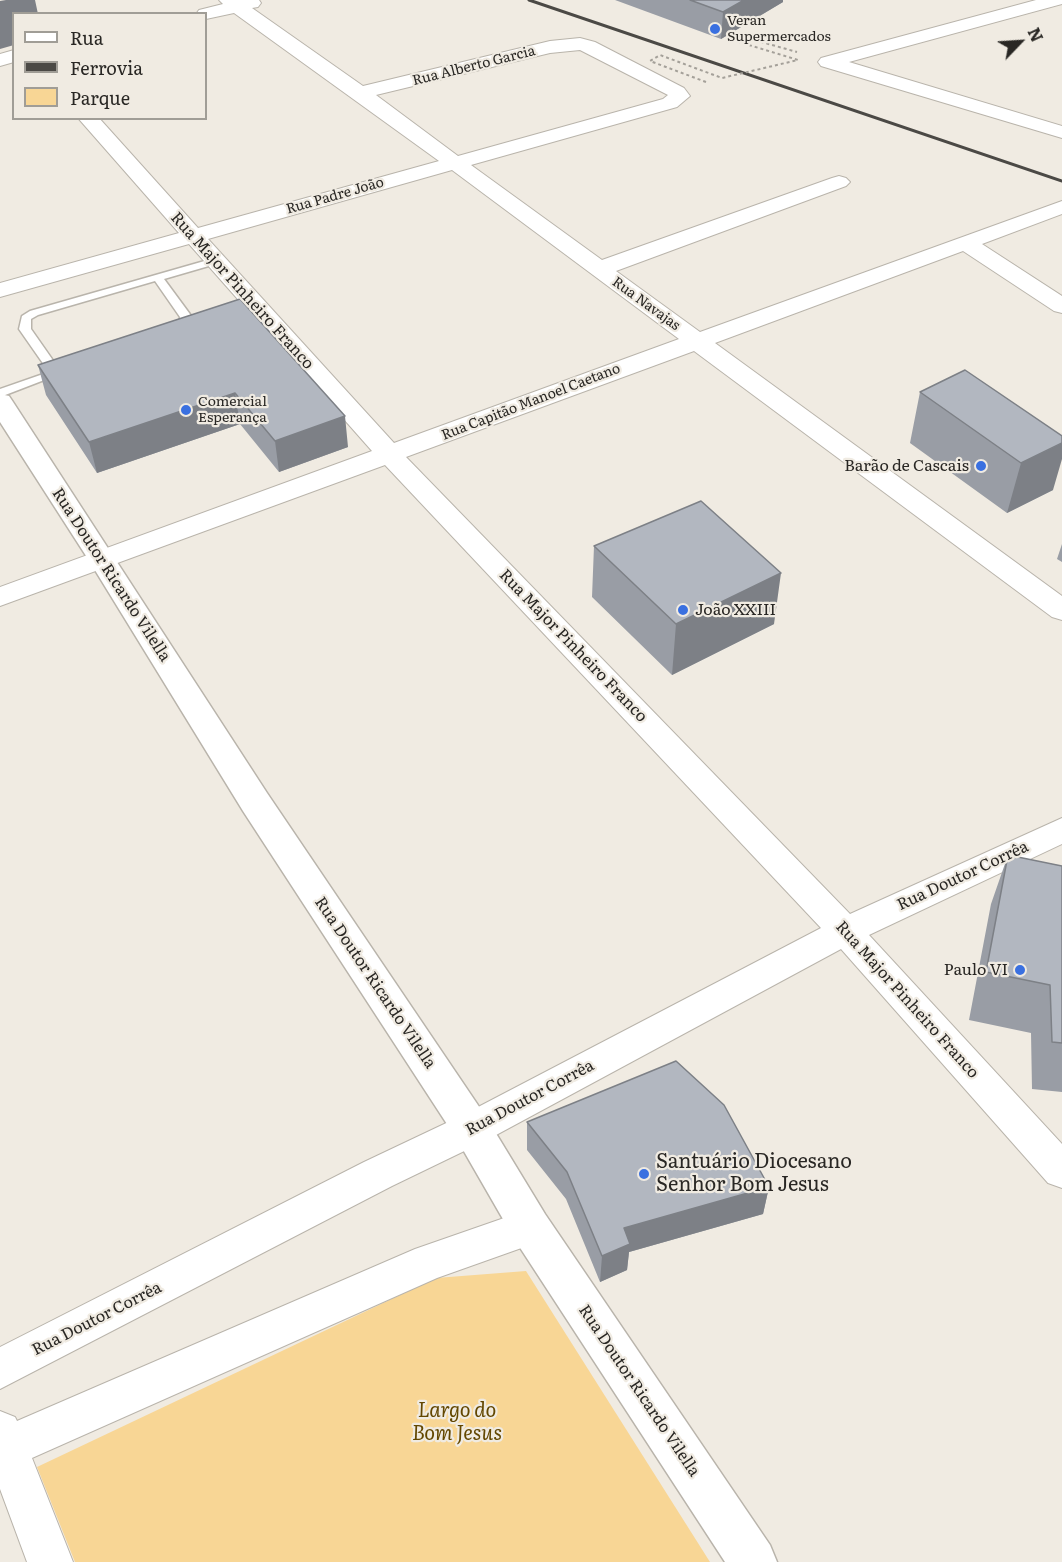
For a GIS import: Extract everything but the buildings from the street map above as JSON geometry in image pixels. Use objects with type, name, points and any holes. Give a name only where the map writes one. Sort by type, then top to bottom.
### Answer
[{"type":"street","points":[[207,13],[233,3],[265,0]]},
{"type":"street","points":[[1057,0],[828,62],[1062,132]]},
{"type":"street","name":"Rua Navajas","points":[[233,3],[360,93],[1062,610]]},
{"type":"street","name":"Rua Alberto Garcia","points":[[360,93],[564,44],[588,46],[677,92],[680,96],[670,103]]},
{"type":"street","name":"Rua Padre João","points":[[0,290],[670,103]]},
{"type":"street","name":"Rua Major Pinheiro Franco","points":[[90,120],[390,455],[845,931],[1062,1171]]},
{"type":"street","points":[[599,269],[839,182]]},
{"type":"street","name":"Rua Capitão Manoel Caetano","points":[[0,597],[1062,207]]},
{"type":"street","points":[[964,242],[1062,306]]},
{"type":"street","name":"Rua Doutor Ricardo Vilella","points":[[0,402],[103,560],[255,802],[472,1129],[530,1227],[753,1562]]},
{"type":"street","name":"Rua Doutor Corrêa","points":[[0,1369],[378,1174],[472,1129],[845,931],[1062,830]]},
{"type":"street","points":[[50,1562],[2,1443],[429,1262],[530,1227]]},
{"type":"lane","points":[[0,393],[61,372],[26,329],[26,318],[34,313],[215,261]]},
{"type":"lane","points":[[157,277],[186,317],[185,325],[180,332],[170,338]]},
{"type":"path","points":[[706,82],[650,61],[660,55],[722,78],[798,60],[736,41],[747,38],[797,52]]},
{"type":"green space","name":"Largo do Bom Jesus","points":[[526,1271],[710,1562],[75,1562],[37,1467],[436,1278]]},
{"type":"railway","points":[[529,0],[1062,181]]},
{"type":"place","name":"Veran Supermercados","points":[[715,29]]},
{"type":"place","name":"Comercial Esperança","points":[[186,410]]},
{"type":"place","name":"Barão de Cascais","points":[[981,466]]},
{"type":"place","name":"João XXIII","points":[[683,610]]},
{"type":"place","name":"Paulo VI","points":[[1020,970]]},
{"type":"place","name":"Santuário Diocesano Senhor Bom Jesus","points":[[644,1174]]}]
